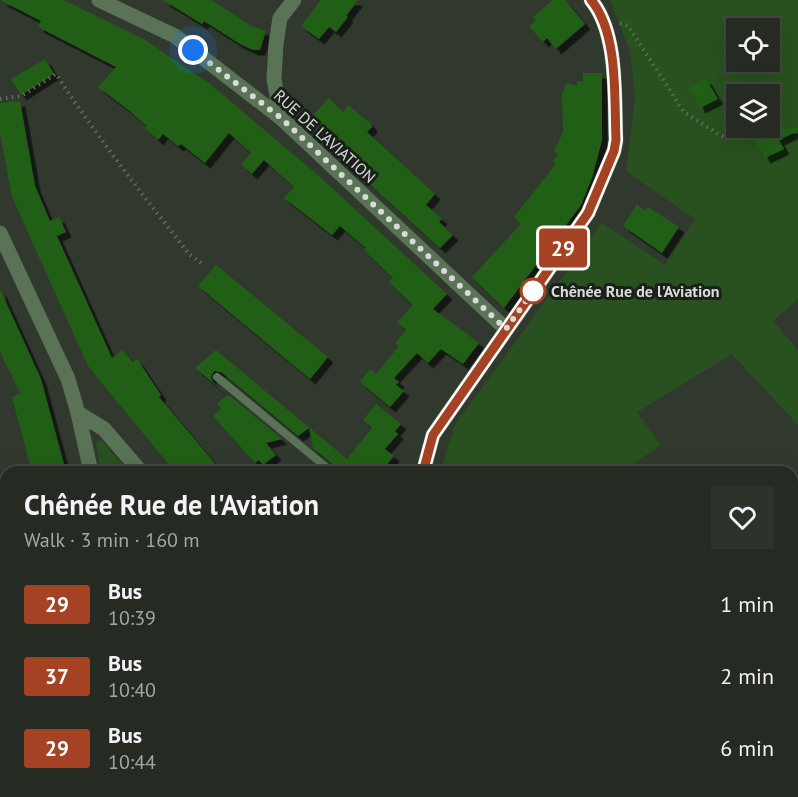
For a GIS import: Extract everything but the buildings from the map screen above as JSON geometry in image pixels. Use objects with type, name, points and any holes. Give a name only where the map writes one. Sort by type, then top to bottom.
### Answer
[{"type":"street","name":"RUE DE L'AVIATION","points":[[99,0],[175,36],[281,118],[506,329]]},
{"type":"street","points":[[281,118],[274,79],[276,44],[280,18],[294,0]]},
{"type":"street","points":[[425,466],[433,435],[588,213],[614,151],[616,140],[612,48],[597,7],[591,0]]},
{"type":"street","points":[[0,233],[68,379],[90,466]]},
{"type":"street","points":[[78,413],[104,429],[136,466]]},
{"type":"lane","points":[[217,377],[325,466]]},
{"type":"path","points":[[600,17],[628,26],[684,112],[726,139]]},
{"type":"path","points":[[0,99],[21,96],[56,74],[83,116],[123,169],[189,254],[201,263]]},
{"type":"green space","points":[[610,0],[798,0],[798,299],[773,321],[798,350],[798,425],[732,354],[637,412],[661,445],[631,466],[442,466],[455,425],[602,223],[665,265],[695,219],[626,171],[635,98],[630,51]]},
{"type":"green space","points":[[101,440],[124,466],[100,466],[96,443]]},
{"type":"bus line","name":"29","points":[[425,466],[433,435],[593,205],[614,151],[616,140],[612,48],[597,7],[591,0]]},
{"type":"place","name":"Chênée Rue de l'Aviation","points":[[533,291]]},
{"type":"route","points":[[193,50],[281,118],[506,329],[533,291]]}]
